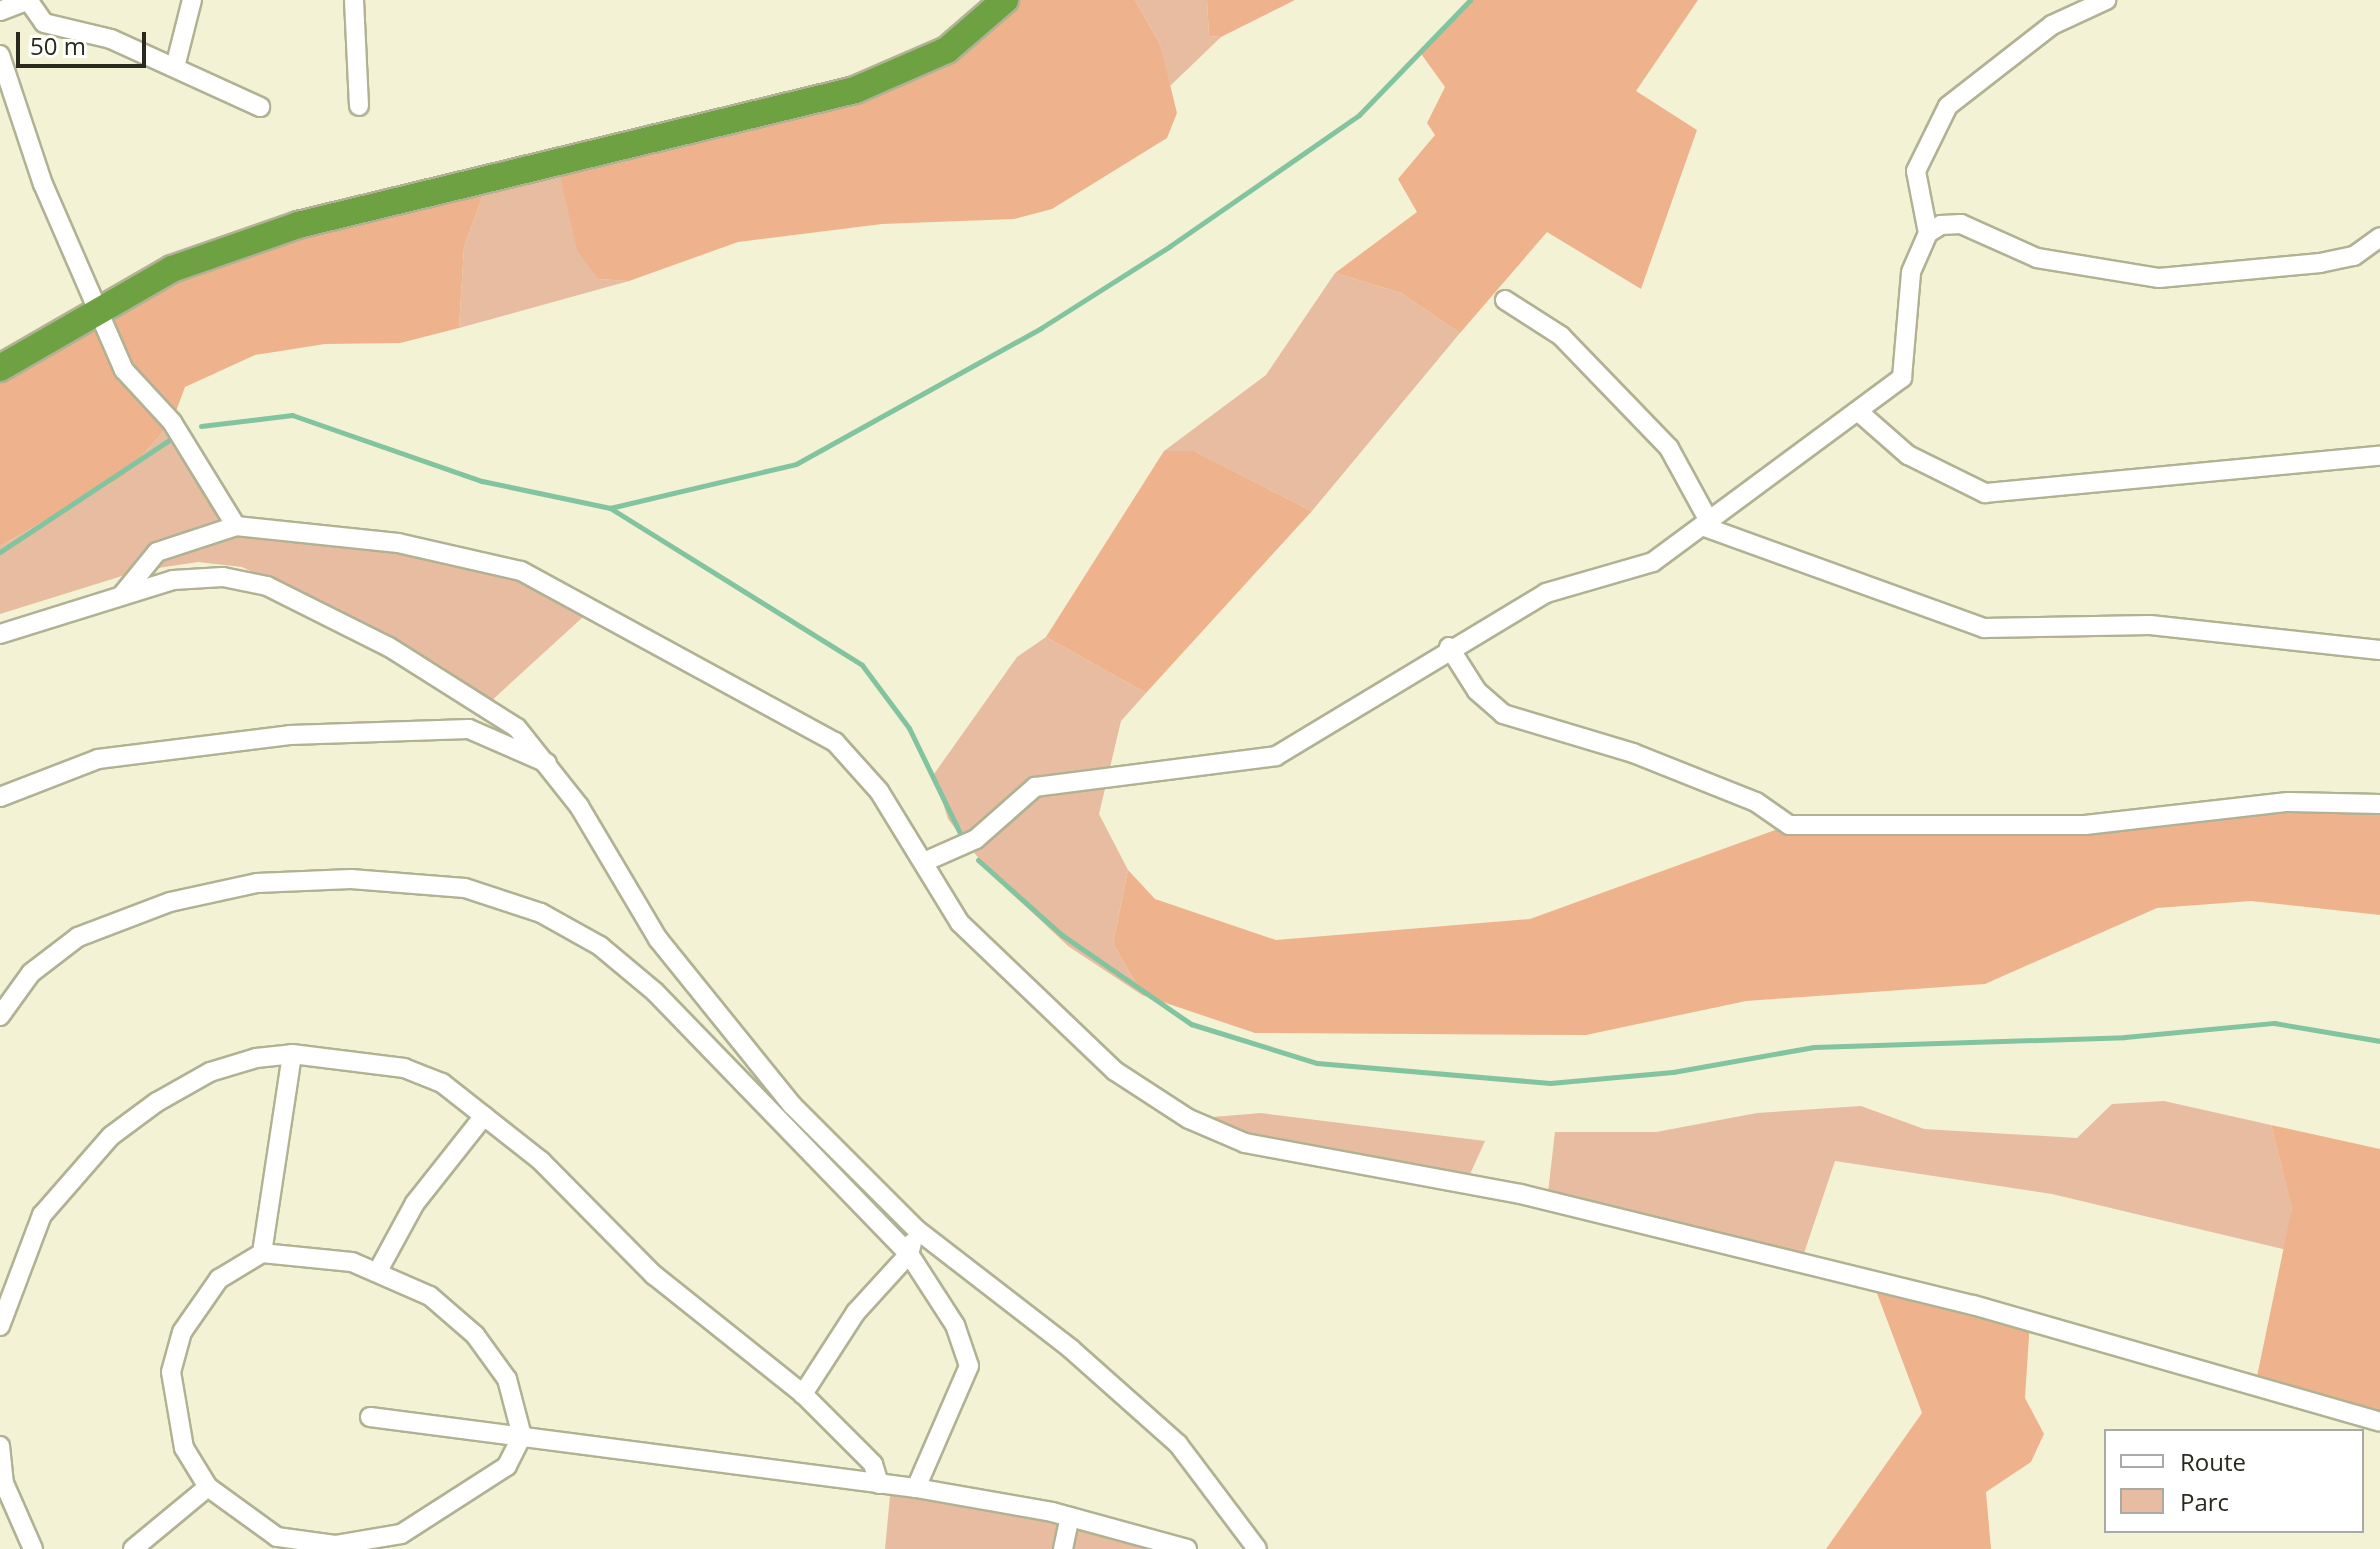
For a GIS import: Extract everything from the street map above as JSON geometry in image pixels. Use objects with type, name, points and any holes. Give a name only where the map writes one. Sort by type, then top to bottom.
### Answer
[{"type":"highway","points":[[0,368],[99,306],[172,269],[298,225],[855,90],[947,50],[1005,0]]},
{"type":"street","points":[[0,11],[28,0],[44,23],[111,39],[260,107]]},
{"type":"street","points":[[175,67],[192,7],[207,0]]},
{"type":"street","points":[[354,0],[359,106]]},
{"type":"street","points":[[924,862],[976,839],[1035,787],[1276,756],[1449,647],[1546,593],[1653,562],[1707,525],[1860,413],[1902,378],[1911,272],[1928,233],[1916,171],[1948,106],[2052,25],[2106,0]]},
{"type":"street","points":[[0,55],[43,184],[99,306],[124,370],[172,422],[236,526]]},
{"type":"street","points":[[1928,233],[1961,224],[2037,258],[2177,278],[2354,256],[2380,237]]},
{"type":"street","points":[[1505,300],[1561,336],[1669,448],[1707,525],[1984,628],[2150,625],[2380,650]]},
{"type":"street","points":[[1860,413],[1908,455],[1985,493],[2380,456]]},
{"type":"street","points":[[122,595],[157,552],[236,526],[398,543],[499,564],[595,606],[835,742],[879,791],[960,923],[1115,1071],[1189,1119],[1245,1143],[1646,1223],[1973,1305],[2380,1422]]},
{"type":"street","points":[[0,634],[199,574],[267,586],[438,673],[517,728],[550,763],[658,939],[792,1105],[916,1229],[1071,1349],[1178,1444],[1257,1549]]},
{"type":"street","points":[[1449,647],[1477,691],[1503,714],[1633,753],[1756,802],[1789,825],[2085,825],[2288,802],[2380,804]]},
{"type":"street","points":[[0,797],[98,759],[290,735],[469,729],[550,763]]},
{"type":"street","points":[[0,1016],[31,973],[78,937],[170,902],[303,880],[408,882],[510,899],[600,946],[655,992],[909,1254],[955,1325],[969,1366],[916,1488]]},
{"type":"street","points":[[262,1253],[292,1054]]},
{"type":"street","points":[[0,1326],[42,1215],[111,1136],[210,1072],[292,1054],[404,1068],[442,1083],[541,1161],[654,1275],[803,1394],[873,1464],[879,1484]]},
{"type":"street","points":[[379,1269],[415,1203],[484,1116]]},
{"type":"street","points":[[803,1394],[856,1312],[909,1254],[916,1229]]},
{"type":"street","points":[[262,1253],[379,1269],[430,1296],[475,1335],[507,1379],[522,1436],[507,1466],[450,1509],[401,1534],[335,1545],[277,1537],[208,1487],[184,1448],[171,1372],[182,1332],[219,1279],[262,1253]]},
{"type":"street","points":[[370,1417],[916,1488],[1070,1517],[1120,1540],[1187,1549]]},
{"type":"street","points":[[0,1446],[4,1483],[33,1549]]},
{"type":"street","points":[[133,1549],[208,1487]]},
{"type":"street","points":[[1063,1549],[1070,1517]]},
{"type":"green space","points":[[1135,0],[1207,0],[1209,36],[1221,37],[1169,87],[1160,44]]},
{"type":"green space","points":[[557,163],[598,279],[629,281],[459,328],[464,247],[489,179]]},
{"type":"green space","points":[[1335,273],[1401,293],[1460,333],[1312,511],[1194,451],[1164,451],[1266,375]]},
{"type":"green space","points":[[172,422],[236,526],[499,564],[595,606],[489,703],[392,640],[242,567],[198,562],[138,571],[0,614],[0,546],[124,476]]},
{"type":"green space","points":[[1046,637],[1146,693],[1121,721],[1099,814],[1128,870],[1113,943],[1142,995],[1068,946],[990,873],[948,819],[934,774],[1017,657]]},
{"type":"green space","points":[[2164,1101],[2271,1125],[2292,1207],[2287,1250],[2052,1194],[1835,1161],[1801,1262],[1547,1201],[1555,1132],[1656,1132],[1757,1113],[1861,1106],[1924,1129],[2077,1138],[2112,1104]]},
{"type":"green space","points":[[1261,1113],[1485,1141],[1466,1183],[1315,1159],[1189,1119]]},
{"type":"green space","points":[[891,1485],[1187,1549],[885,1549]]},
{"type":"shaded area","points":[[1005,0],[1135,0],[1160,44],[1177,113],[1167,138],[1052,209],[1014,219],[882,224],[738,242],[629,281],[598,279],[577,250],[557,163],[855,90]]},
{"type":"shaded area","points":[[1207,0],[1295,0],[1221,37],[1209,36]]},
{"type":"shaded area","points":[[1472,0],[1698,0],[1636,91],[1697,130],[1641,289],[1547,232],[1460,333],[1401,293],[1335,273],[1417,212],[1398,179],[1435,135],[1427,123],[1445,87],[1419,51]]},
{"type":"shaded area","points":[[489,179],[464,247],[459,328],[400,343],[325,344],[255,355],[185,387],[172,422],[124,476],[0,546],[0,368],[172,269]]},
{"type":"shaded area","points":[[1164,451],[1194,451],[1312,511],[1146,693],[1046,637]]},
{"type":"shaded area","points":[[2380,804],[2380,915],[2251,901],[2157,908],[1985,984],[1746,1001],[1586,1035],[1255,1033],[1142,995],[1113,943],[1128,870],[1155,899],[1276,940],[1530,919],[1789,825],[2085,825]]},
{"type":"shaded area","points":[[2271,1125],[2380,1149],[2380,1422],[2255,1386],[2292,1208]]},
{"type":"shaded area","points":[[1872,1280],[2030,1321],[2025,1398],[2044,1434],[2031,1462],[1986,1492],[1991,1549],[1826,1549],[1922,1413]]},
{"type":"waterway","points":[[201,426],[292,415],[482,481],[610,508],[796,464],[1041,328],[1170,246],[1359,115],[1470,0]]},
{"type":"waterway","points":[[0,552],[172,438]]},
{"type":"waterway","points":[[610,508],[862,665],[909,728],[963,839]]},
{"type":"waterway","points":[[978,860],[1062,935],[1191,1024],[1317,1063],[1550,1083],[1673,1072],[1814,1047],[2125,1037],[2274,1023],[2380,1041]]}]
